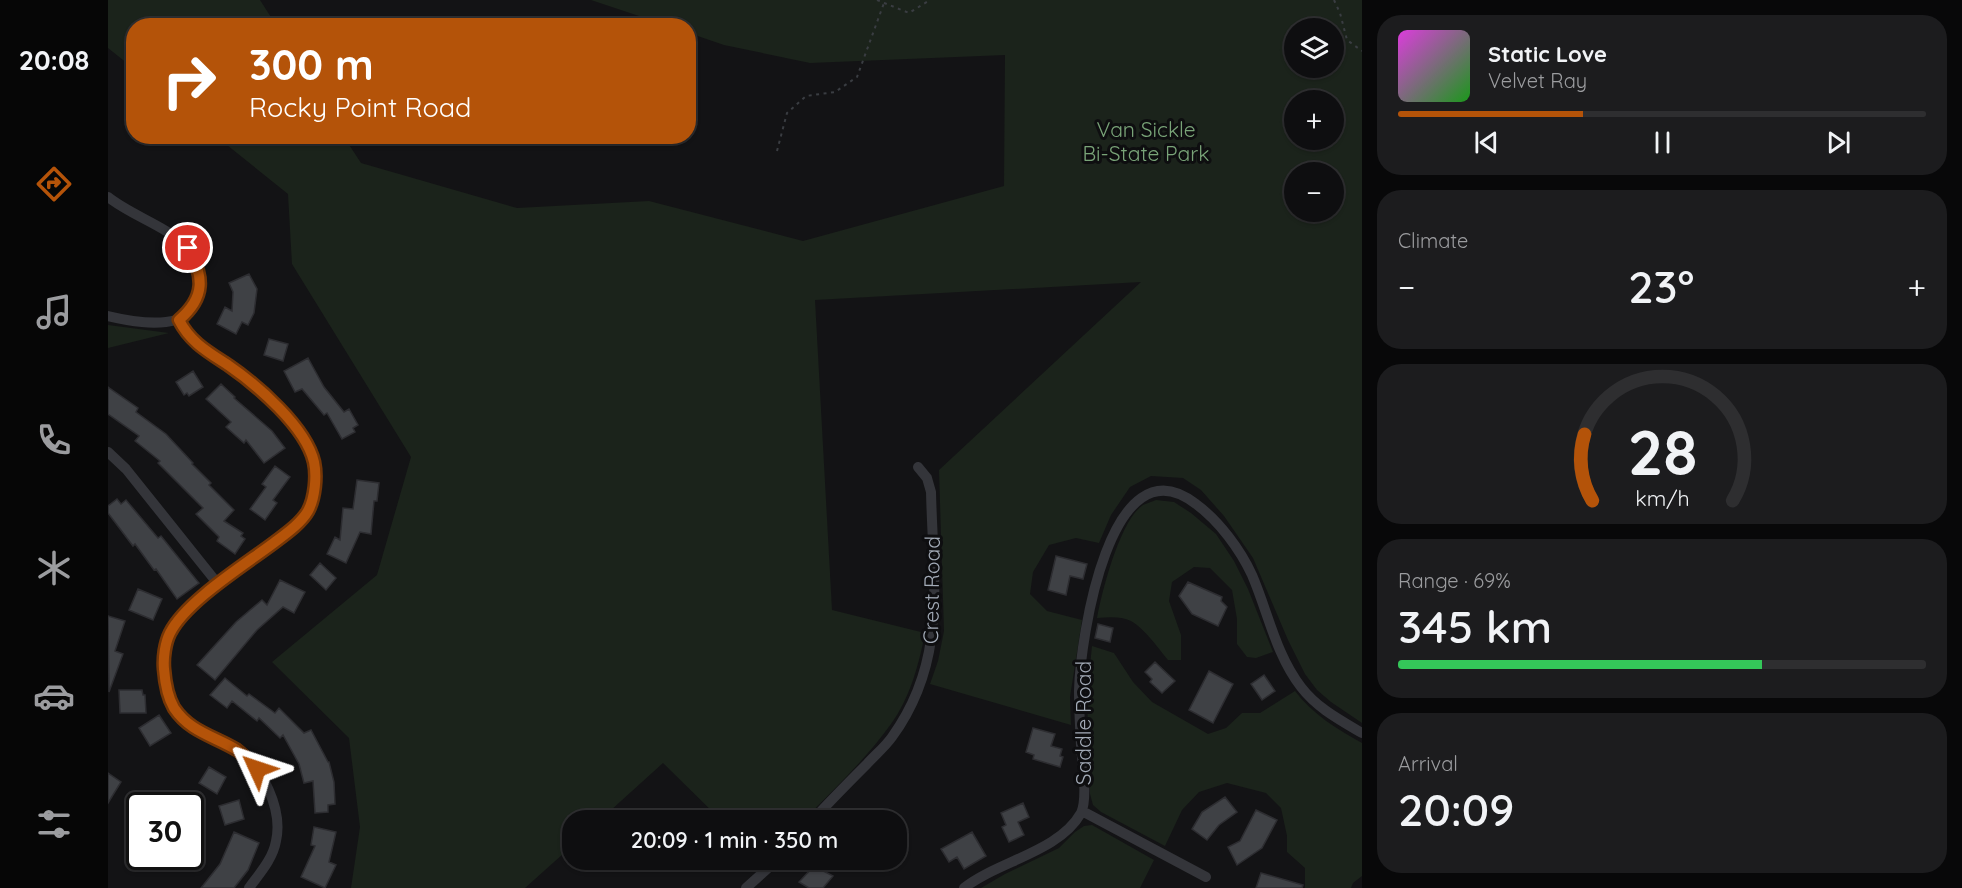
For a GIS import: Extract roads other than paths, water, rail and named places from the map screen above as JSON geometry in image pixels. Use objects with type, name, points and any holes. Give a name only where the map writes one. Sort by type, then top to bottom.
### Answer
[{"type":"street","points":[[108,197],[172,235],[188,248],[198,266],[200,283],[189,312],[179,320],[144,322],[108,316]]},
{"type":"street","points":[[179,320],[192,340],[230,367],[285,414],[304,437],[314,463],[315,488],[308,511],[290,531],[218,584],[179,618],[168,635],[164,660],[166,686],[174,707],[188,725],[238,751],[257,769],[268,789],[276,811],[276,842],[266,866],[249,888]]},
{"type":"street","points":[[108,452],[126,469],[218,584]]},
{"type":"street","name":"Crest Road","points":[[823,810],[892,738],[910,708],[926,671],[933,636],[935,604],[931,492],[927,478],[918,467]]},
{"type":"street","name":"Saddle Road","points":[[964,888],[999,866],[1056,839],[1082,811],[1084,793],[1079,688],[1093,596],[1102,561],[1115,530],[1128,510],[1143,496],[1162,490],[1181,494],[1197,504],[1219,525],[1251,573],[1274,633],[1300,686],[1317,705],[1362,733]]},
{"type":"street","points":[[1082,811],[1206,877]]},
{"type":"street","points":[[746,888],[766,870]]},
{"type":"park label","name":"Van Sickle Bi-State Park","points":[[1146,141]]}]
